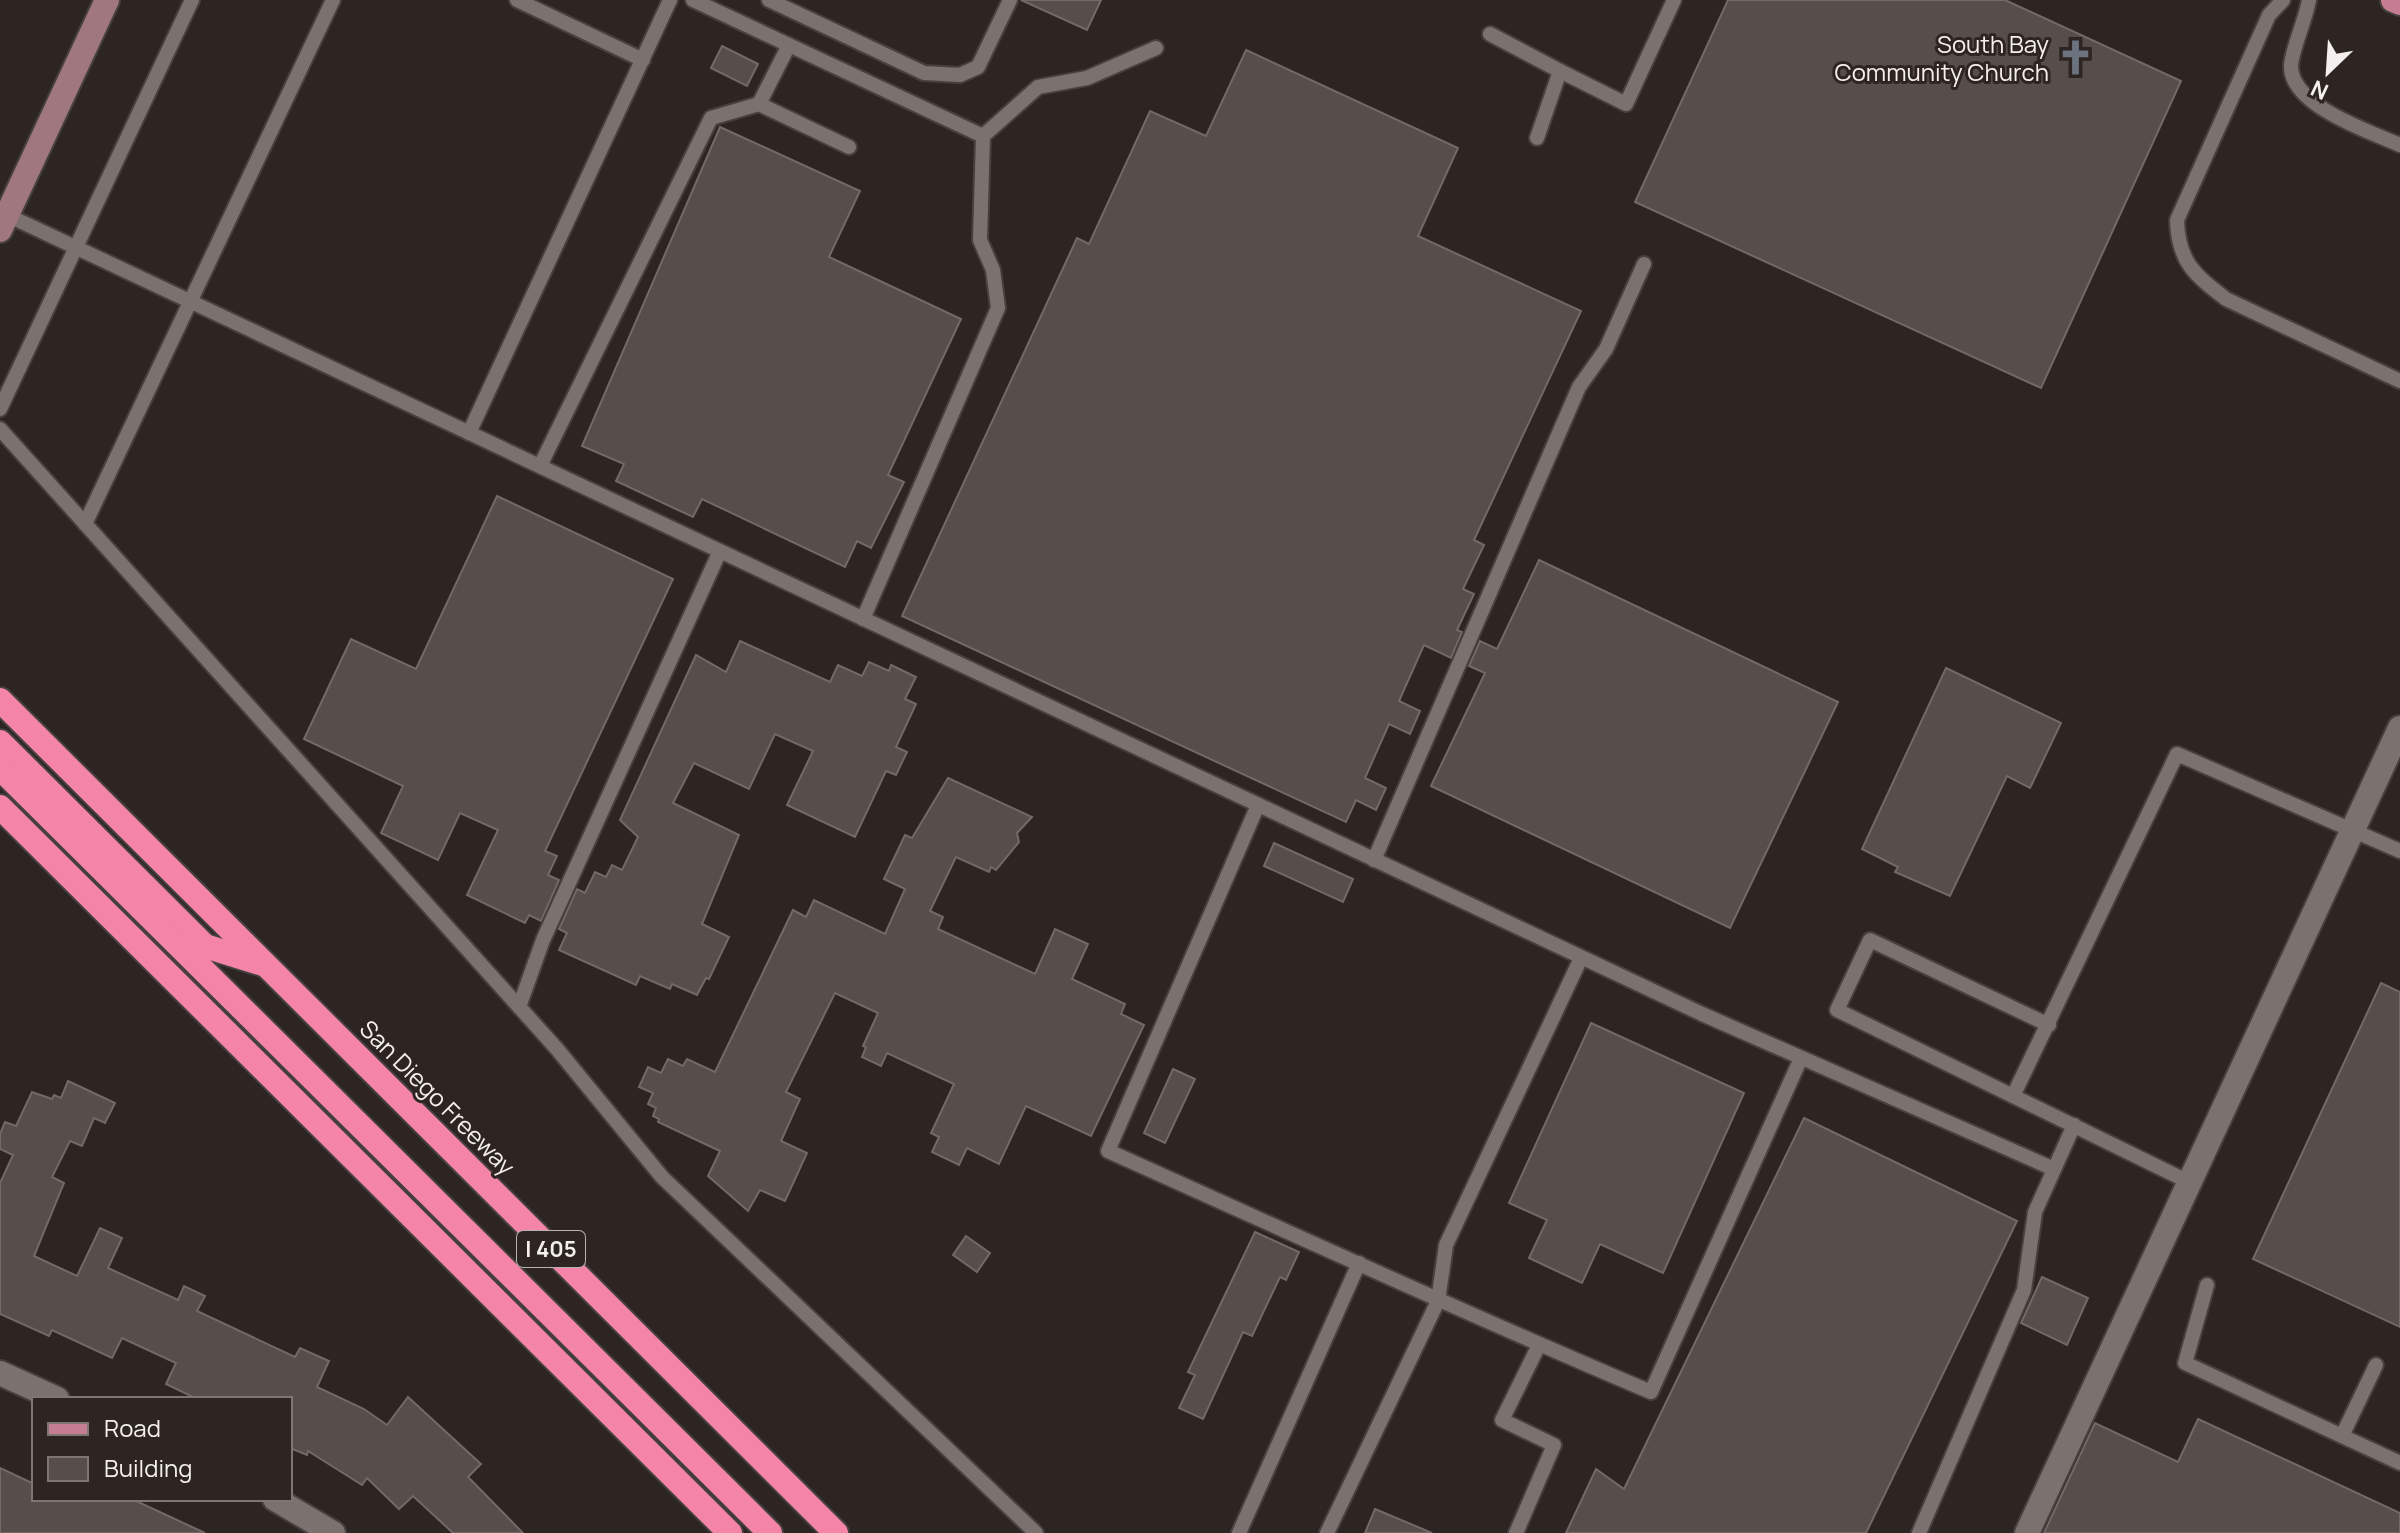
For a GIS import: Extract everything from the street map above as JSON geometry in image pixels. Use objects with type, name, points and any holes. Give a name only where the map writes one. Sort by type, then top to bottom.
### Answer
[{"type":"highway","name":"San Diego Freeway","points":[[0,700],[836,1533]]},
{"type":"highway","points":[[0,742],[205,946],[266,965]]},
{"type":"highway","points":[[0,768],[770,1533]]},
{"type":"highway","points":[[0,807],[730,1533]]},
{"type":"main road","points":[[3,222],[107,0]]},
{"type":"main road","points":[[2393,0],[2400,3]]},
{"type":"street","points":[[2027,1533],[2400,728]]},
{"type":"street","points":[[0,1373],[53,1397]]},
{"type":"street","points":[[278,1501],[333,1533]]},
{"type":"lane","points":[[0,409],[192,0]]},
{"type":"lane","points":[[85,524],[333,0]]},
{"type":"lane","points":[[517,0],[643,60]]},
{"type":"lane","points":[[469,433],[670,0]]},
{"type":"lane","points":[[693,0],[983,136]]},
{"type":"lane","points":[[769,0],[924,73],[960,75],[978,67],[1010,0]]},
{"type":"lane","points":[[1490,34],[1626,104],[1674,0]]},
{"type":"lane","points":[[2283,0],[2269,15],[2177,220],[2178,246],[2204,282],[2226,299],[2400,381]]},
{"type":"lane","points":[[2309,0],[2303,30],[2290,62],[2298,89],[2321,109],[2400,145]]},
{"type":"lane","points":[[759,104],[789,45]]},
{"type":"lane","points":[[863,619],[998,308],[993,270],[980,240],[983,136],[1038,87],[1087,78],[1156,48]]},
{"type":"lane","points":[[1537,138],[1560,71]]},
{"type":"lane","points":[[540,466],[711,118],[759,104],[849,147]]},
{"type":"lane","points":[[3,222],[77,248],[1581,958],[2054,1169]]},
{"type":"lane","points":[[1374,860],[1579,387],[1606,349],[1644,264]]},
{"type":"lane","points":[[0,429],[519,1007],[662,1177],[1036,1533]]},
{"type":"lane","points":[[519,1007],[543,940],[720,551]]},
{"type":"lane","points":[[2013,1096],[2177,754],[2400,851]]},
{"type":"lane","points":[[1258,805],[1108,1151],[1438,1301],[1651,1392],[1801,1058]]},
{"type":"lane","points":[[2049,1025],[1870,940],[1837,1010],[2191,1183]]},
{"type":"lane","points":[[1327,1533],[1438,1301],[1446,1245],[1581,958]]},
{"type":"lane","points":[[1919,1533],[2024,1290],[2035,1212],[2074,1125]]},
{"type":"lane","points":[[1239,1533],[1359,1263]]},
{"type":"lane","points":[[2207,1285],[2185,1363],[2400,1463]]},
{"type":"lane","points":[[1516,1533],[1554,1445],[1502,1420],[1539,1345]]},
{"type":"lane","points":[[2342,1436],[2376,1365]]},
{"type":"building","points":[[1021,0],[1101,0],[1087,30]]},
{"type":"building","points":[[1728,0],[2005,0],[2181,81],[2041,388],[1635,202]]},
{"type":"building","points":[[722,46],[758,64],[747,86],[711,68]]},
{"type":"building","points":[[1246,50],[1458,148],[1418,236],[1581,311],[1474,540],[1484,545],[1463,589],[1474,594],[1457,630],[1462,632],[1451,658],[1424,645],[1399,701],[1420,711],[1410,734],[1389,724],[1365,778],[1386,788],[1376,810],[1356,800],[1346,822],[902,616],[1077,238],[1089,244],[1150,111],[1206,136]]},
{"type":"building","points":[[720,127],[860,191],[829,257],[961,319],[888,475],[904,482],[871,548],[857,541],[845,567],[702,499],[693,517],[616,481],[624,464],[582,446]]},
{"type":"building","points":[[497,496],[673,579],[545,851],[557,856],[548,875],[559,880],[541,921],[529,915],[525,923],[467,895],[498,830],[460,813],[438,860],[381,833],[403,786],[304,739],[351,639],[416,669]]},
{"type":"building","points":[[1539,560],[1838,702],[1730,928],[1431,786],[1485,673],[1469,666],[1480,641],[1497,649]]},
{"type":"building","points":[[740,641],[830,682],[838,665],[862,676],[869,662],[889,671],[891,665],[916,677],[905,699],[916,704],[896,747],[907,752],[896,775],[886,771],[855,837],[787,805],[813,751],[775,734],[749,789],[694,763],[673,803],[739,835],[702,924],[729,937],[709,979],[706,978],[697,995],[672,984],[670,989],[640,976],[636,985],[559,950],[567,933],[559,929],[577,889],[585,893],[595,872],[606,877],[612,865],[622,870],[638,837],[620,820],[696,655],[726,672]]},
{"type":"building","points":[[1946,668],[2061,723],[2030,788],[2007,776],[1950,896],[1895,872],[1898,867],[1862,849]]},
{"type":"building","points":[[948,778],[1032,817],[1017,833],[1019,842],[996,870],[991,867],[989,872],[956,857],[930,911],[943,917],[938,929],[1035,974],[1055,929],[1088,944],[1072,979],[1125,1004],[1121,1014],[1144,1025],[1091,1136],[1026,1106],[999,1164],[967,1148],[959,1165],[932,1152],[939,1137],[931,1133],[954,1084],[887,1053],[881,1066],[862,1057],[866,1047],[863,1046],[878,1013],[835,993],[786,1092],[800,1099],[781,1141],[807,1153],[785,1201],[760,1190],[748,1211],[708,1176],[720,1151],[658,1122],[659,1119],[653,1116],[656,1108],[648,1104],[653,1093],[639,1087],[648,1067],[661,1073],[668,1059],[683,1066],[687,1059],[715,1072],[793,910],[806,917],[814,900],[885,934],[905,889],[884,879],[905,835],[912,838]]},
{"type":"building","points":[[1274,843],[1353,879],[1343,902],[1264,866]]},
{"type":"building","points":[[2381,983],[2400,992],[2400,1327],[2253,1259]]},
{"type":"building","points":[[1591,1023],[1744,1093],[1663,1273],[1600,1244],[1582,1283],[1529,1258],[1547,1220],[1509,1203]]},
{"type":"building","points":[[1173,1069],[1195,1079],[1165,1143],[1144,1133]]},
{"type":"building","points":[[68,1081],[115,1103],[105,1123],[94,1118],[82,1146],[70,1141],[52,1177],[64,1183],[34,1256],[77,1276],[100,1228],[122,1238],[108,1268],[178,1300],[184,1286],[205,1296],[197,1311],[295,1357],[300,1348],[329,1361],[317,1387],[364,1409],[387,1425],[408,1397],[481,1464],[468,1477],[523,1533],[453,1533],[413,1496],[399,1509],[367,1478],[362,1485],[308,1451],[307,1455],[292,1449],[292,1397],[193,1397],[166,1384],[176,1363],[122,1338],[112,1358],[52,1330],[49,1336],[0,1314],[0,1183],[13,1155],[0,1149],[0,1134],[5,1122],[16,1126],[32,1092],[52,1099],[54,1095],[61,1098]]},
{"type":"building","points":[[1804,1118],[2017,1221],[1866,1533],[1566,1533],[1596,1469],[1624,1489]]},
{"type":"building","points":[[1255,1232],[1299,1252],[1286,1280],[1280,1277],[1252,1336],[1243,1332],[1203,1419],[1179,1408],[1195,1375],[1188,1372]]},
{"type":"building","points":[[966,1236],[990,1253],[977,1272],[953,1255]]},
{"type":"building","points":[[2042,1277],[2088,1298],[2067,1345],[2021,1323]]},
{"type":"building","points":[[2198,1419],[2400,1513],[2400,1533],[2044,1533],[2095,1423],[2178,1462]]},
{"type":"building","points":[[0,1468],[32,1483],[32,1501],[136,1501],[205,1533],[0,1533]]},
{"type":"building","points":[[1375,1509],[1432,1533],[1365,1533]]},
{"type":"place","name":"South Bay Community Church","points":[[2075,57]]}]
